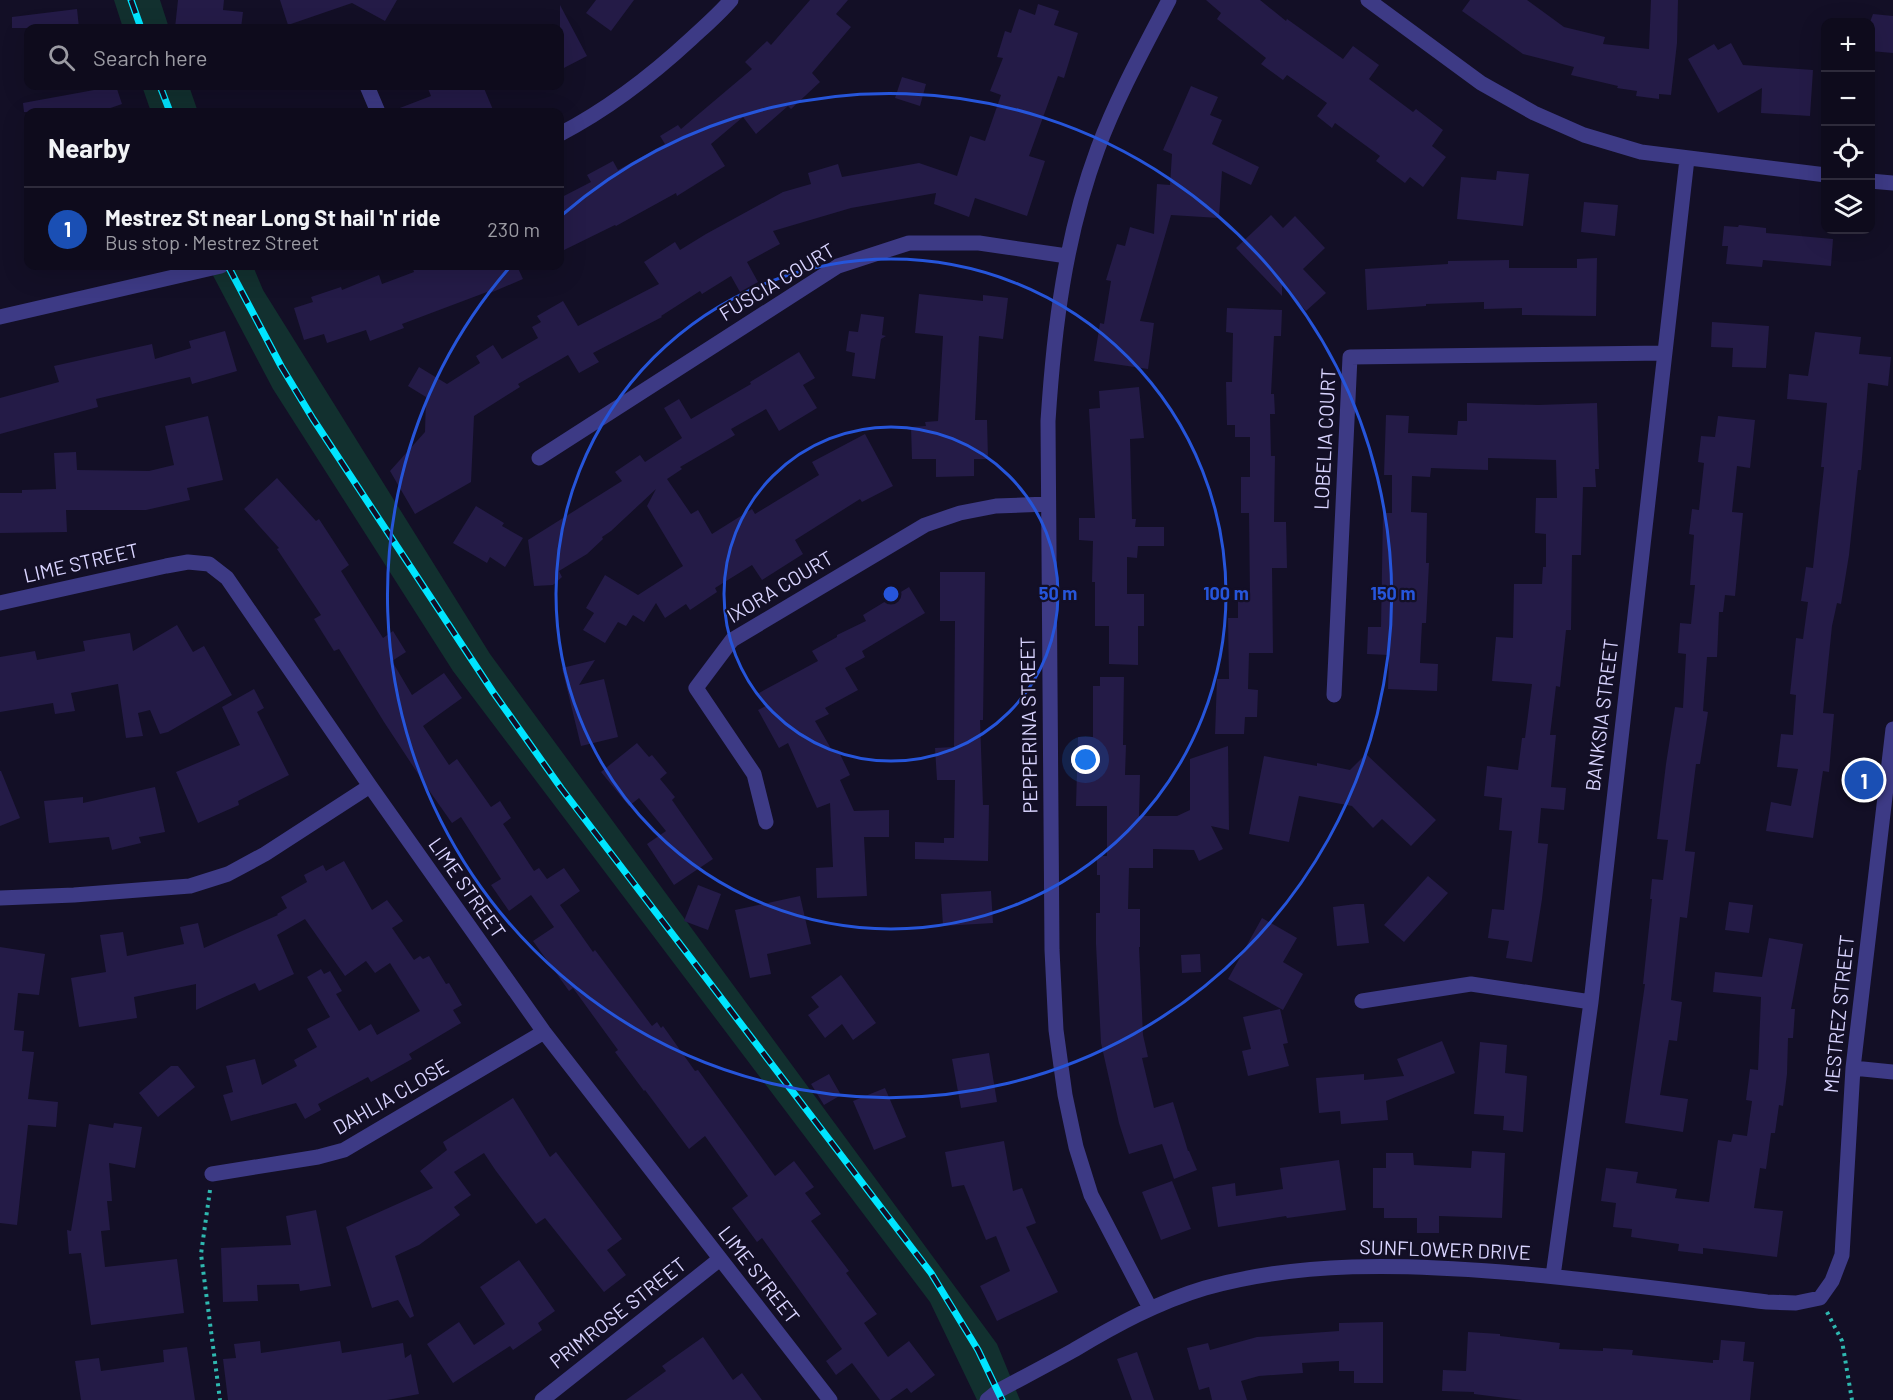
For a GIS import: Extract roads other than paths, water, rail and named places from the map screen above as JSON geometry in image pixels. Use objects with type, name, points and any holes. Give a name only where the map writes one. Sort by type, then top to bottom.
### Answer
[{"type":"street","points":[[564,132],[613,103],[664,64],[731,0]]},
{"type":"street","name":"PEPPERINA STREET","points":[[1150,1308],[1091,1195],[1076,1147],[1065,1095],[1058,1041],[1052,950],[1048,421],[1058,305],[1079,205],[1098,147],[1131,74],[1169,0]]},
{"type":"street","points":[[1368,0],[1387,5],[1481,83],[1534,113],[1584,135],[1641,152],[1821,174]]},
{"type":"street","points":[[369,90],[376,108]]},
{"type":"street","name":"BANKSIA STREET","points":[[1553,1276],[1591,1002],[1688,159]]},
{"type":"street","points":[[1875,181],[1893,183]]},
{"type":"street","name":"FUSCIA COURT","points":[[539,458],[838,266],[909,243],[979,243],[1067,256]]},
{"type":"street","points":[[0,317],[204,270]]},
{"type":"street","name":"LOBELIA COURT","points":[[1334,695],[1350,357],[1665,353]]},
{"type":"street","name":"IXORA COURT","points":[[766,822],[754,774],[696,688],[732,640],[925,525],[960,513],[996,506],[1048,504]]},
{"type":"street","name":"LIME STREET","points":[[0,603],[188,562],[209,564],[227,578],[370,786],[544,1032],[830,1400]]},
{"type":"street","name":"MESTREZ STREET","points":[[1820,1298],[1832,1281],[1842,1255],[1853,1068],[1893,729]]},
{"type":"street","points":[[0,898],[190,886],[228,874],[265,854],[370,786]]},
{"type":"street","points":[[1362,1001],[1471,984],[1591,1002]]},
{"type":"street","name":"DAHLIA CLOSE","points":[[212,1174],[318,1157],[344,1150],[544,1032]]},
{"type":"street","points":[[1853,1068],[1893,1072]]},
{"type":"street","name":"PRIMROSE STREET","points":[[542,1400],[720,1260]]},
{"type":"street","name":"SUNFLOWER DRIVE","points":[[987,1400],[998,1391],[1116,1324],[1150,1308],[1204,1289],[1248,1278],[1296,1271],[1341,1267],[1432,1266],[1553,1276],[1767,1302],[1796,1303],[1820,1298]]},
{"type":"railway","points":[[131,0],[140,24]]},
{"type":"railway","points":[[162,90],[168,108]]},
{"type":"railway","points":[[230,270],[281,366],[313,419],[493,692],[561,788],[931,1273],[978,1350],[1002,1400]]},
{"type":"place","name":"Mestrez St near Long St hail 'n' ride","points":[[1864,780]]}]
